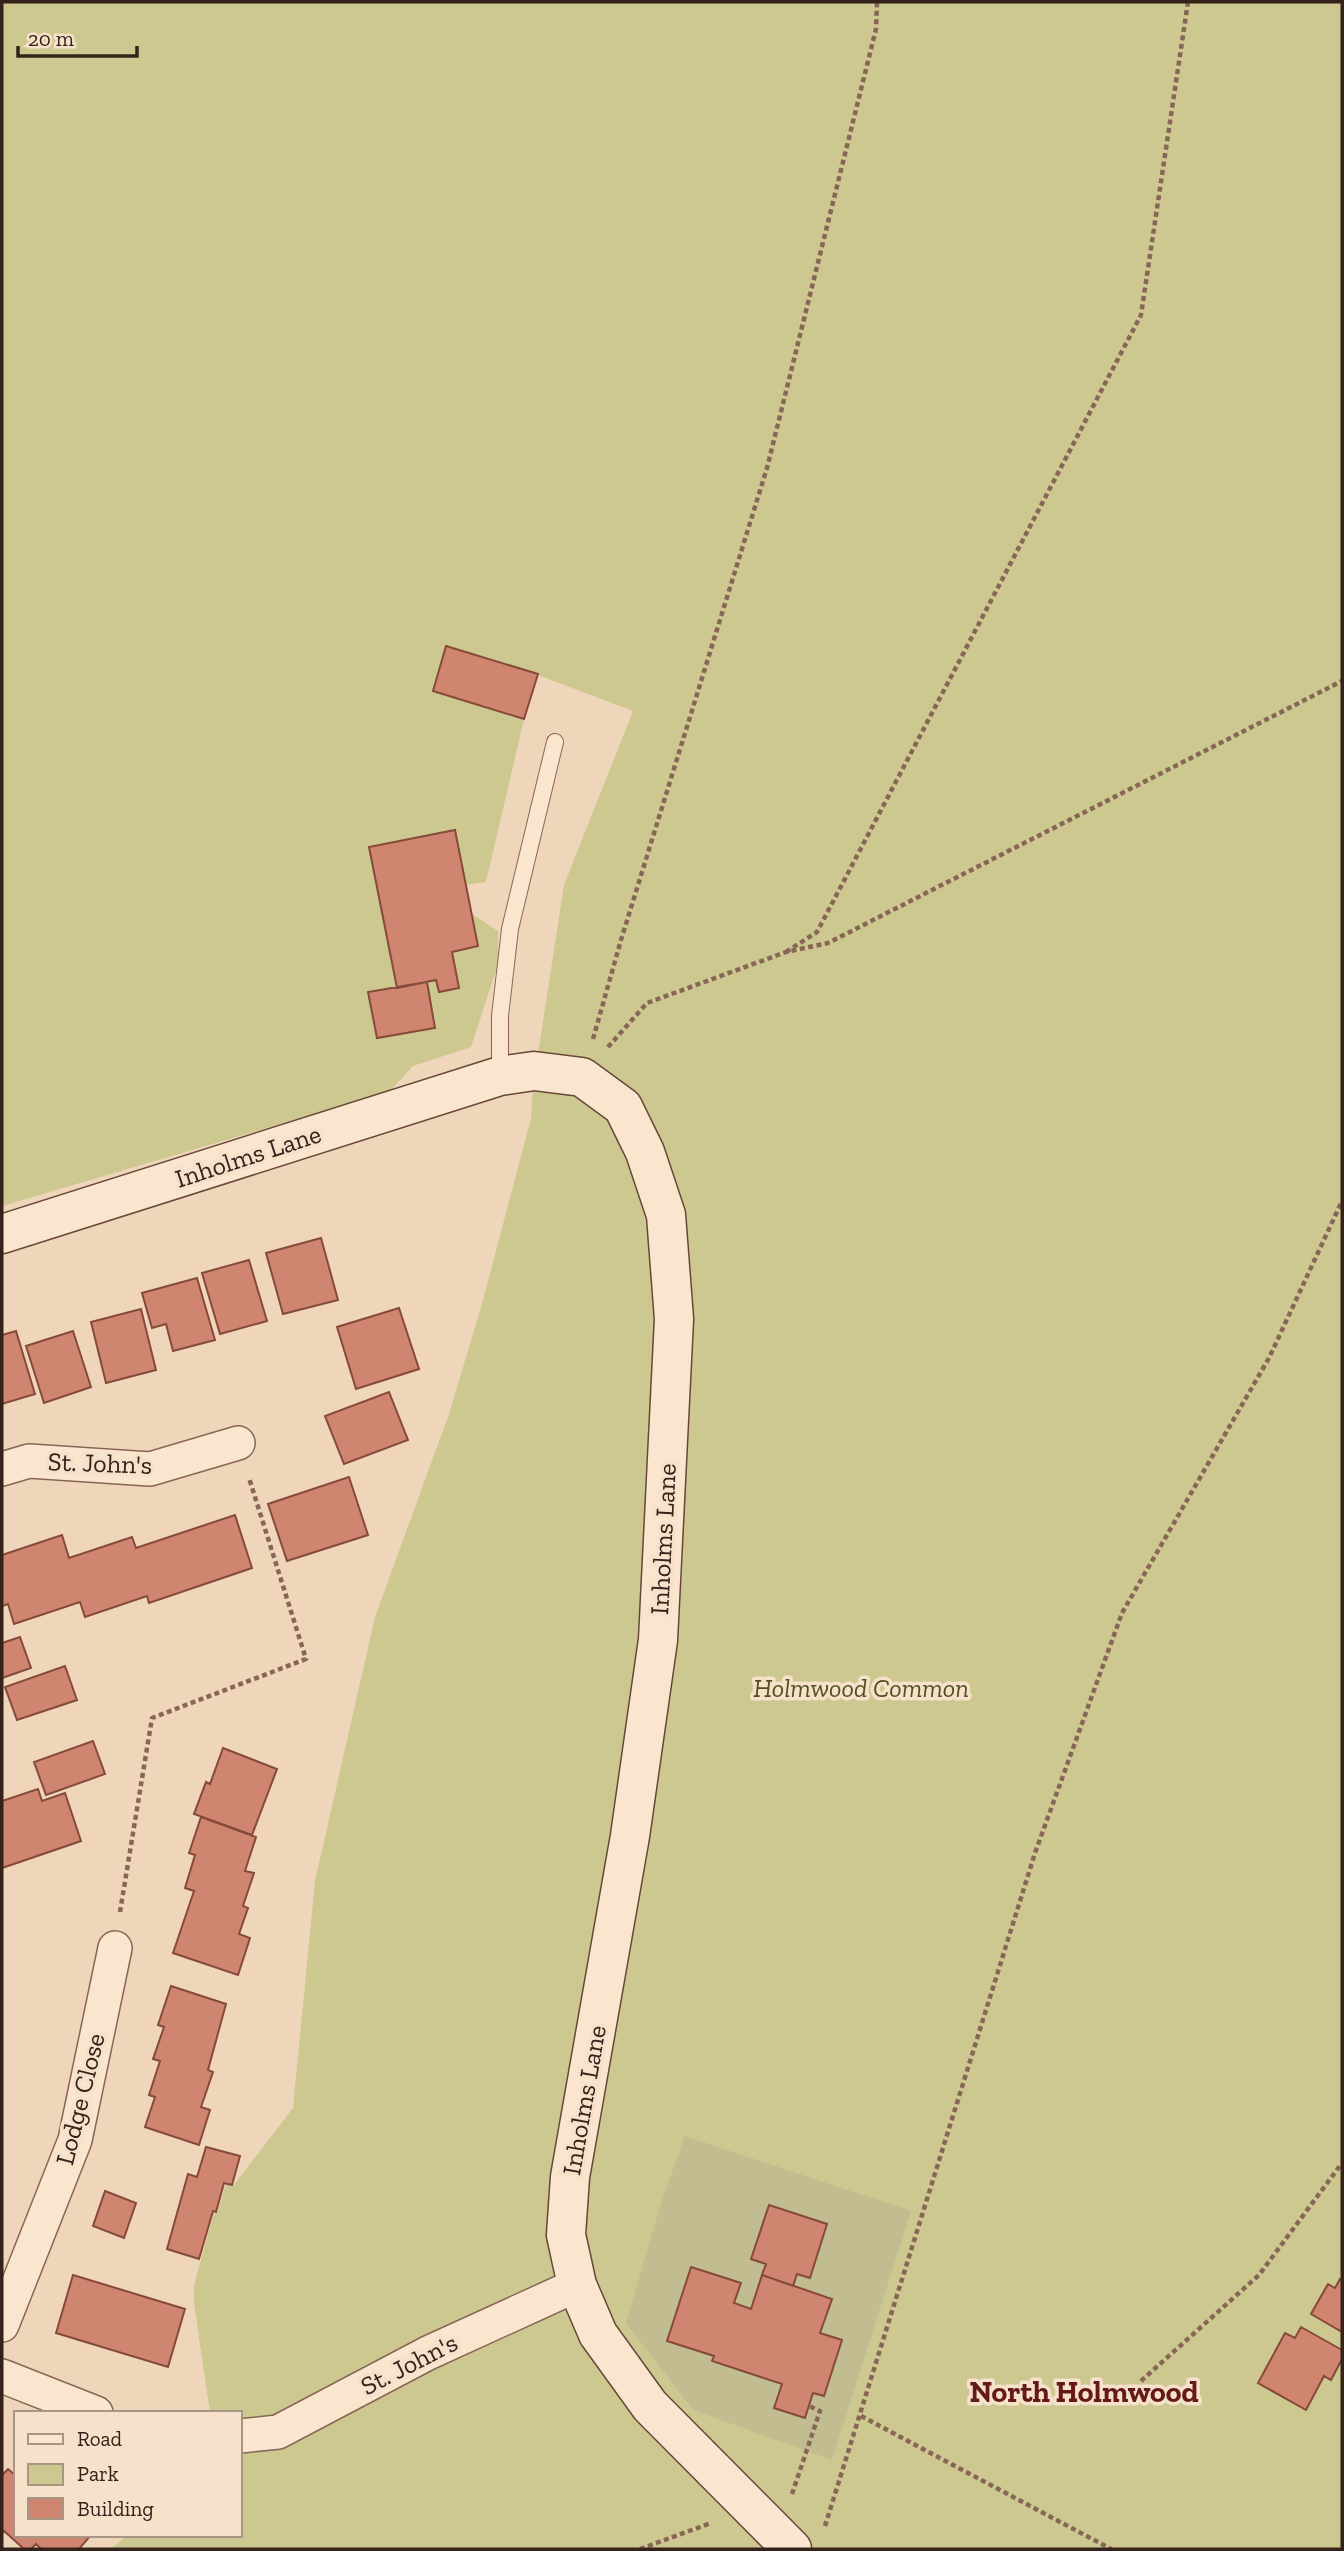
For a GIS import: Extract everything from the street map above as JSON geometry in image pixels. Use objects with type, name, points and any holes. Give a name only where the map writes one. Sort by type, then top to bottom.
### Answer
[{"type":"street","name":"Inholms Lane","points":[[2,1234],[500,1076],[534,1071],[582,1077],[623,1107],[645,1152],[666,1215],[674,1319],[658,1640],[629,1836],[570,2177],[566,2235],[577,2285],[598,2334],[650,2406],[751,2508],[797,2539]]},
{"type":"street","name":"St. John's","points":[[2,1469],[29,1461],[150,1469],[238,1443]]},
{"type":"street","name":"Lodge Close","points":[[2,2325],[75,2140],[115,1948]]},
{"type":"street","name":"St. John's","points":[[242,2436],[278,2432],[428,2353],[577,2285]]},
{"type":"street","points":[[2,2376],[91,2411]]},
{"type":"lane","points":[[500,1076],[500,1016],[510,929],[555,742]]},
{"type":"path","points":[[582,1077],[621,940],[767,468],[876,29],[877,2]]},
{"type":"path","points":[[786,952],[817,932],[1141,315],[1188,2]]},
{"type":"path","points":[[582,1077],[647,1003],[786,952],[828,943],[1342,681]]},
{"type":"path","points":[[797,2539],[861,2416],[1035,1853],[1122,1613],[1269,1358],[1342,1201]]},
{"type":"path","points":[[115,1948],[152,1718],[306,1658],[238,1443]]},
{"type":"path","points":[[1141,2381],[1259,2275],[1342,2163]]},
{"type":"path","points":[[797,2539],[820,2411],[809,2406]]},
{"type":"path","points":[[861,2416],[1111,2549]]},
{"type":"path","points":[[640,2549],[751,2508]]},
{"type":"green space","name":"Holmwood Common","points":[[2,2],[1342,2],[1342,2549],[111,2549],[125,2537],[242,2537],[242,2411],[210,2411],[194,2303],[194,2285],[214,2213],[217,2214],[226,2184],[233,2186],[293,2108],[315,1881],[375,1617],[449,1414],[483,1300],[531,1118],[533,1087],[564,885],[633,711],[538,675],[524,719],[486,882],[466,885],[455,830],[369,847],[396,988],[368,992],[376,1038],[435,1028],[427,982],[436,980],[439,992],[459,988],[452,952],[478,946],[472,914],[498,931],[498,964],[471,1047],[413,1066],[389,1092],[2,1206]]},
{"type":"shaded area","points":[[685,2136],[911,2211],[832,2460],[693,2410],[626,2323],[661,2203]]},
{"type":"building","points":[[446,646],[538,674],[524,719],[433,691]]},
{"type":"building","points":[[455,830],[478,946],[452,952],[459,988],[439,992],[436,980],[397,988],[369,847]]},
{"type":"building","points":[[427,982],[435,1028],[377,1038],[368,992]]},
{"type":"building","points":[[321,1238],[338,1300],[283,1314],[266,1253]]},
{"type":"building","points":[[249,1260],[267,1321],[220,1334],[202,1273]]},
{"type":"building","points":[[197,1278],[215,1340],[173,1351],[166,1324],[152,1328],[142,1293]]},
{"type":"building","points":[[399,1308],[419,1369],[356,1389],[337,1327]]},
{"type":"building","points":[[141,1309],[156,1370],[106,1383],[91,1322]]},
{"type":"building","points":[[16,1331],[35,1394],[2,1404],[2,1335]]},
{"type":"building","points":[[73,1331],[91,1387],[44,1403],[26,1346]]},
{"type":"building","points":[[389,1392],[408,1440],[344,1464],[325,1416]]},
{"type":"building","points":[[349,1477],[368,1535],[287,1561],[268,1504]]},
{"type":"building","points":[[235,1515],[252,1568],[149,1603],[147,1596],[85,1617],[80,1602],[14,1624],[8,1604],[2,1606],[2,1555],[62,1535],[69,1558],[132,1537],[136,1548]]},
{"type":"building","points":[[20,1637],[31,1668],[2,1678],[2,1643]]},
{"type":"building","points":[[65,1666],[77,1700],[17,1720],[5,1687]]},
{"type":"building","points":[[93,1741],[105,1774],[46,1795],[34,1762]]},
{"type":"building","points":[[223,1748],[277,1769],[252,1835],[194,1814],[206,1782],[210,1784]]},
{"type":"building","points":[[38,1789],[42,1801],[65,1793],[81,1841],[2,1868],[2,1801]]},
{"type":"building","points":[[201,1817],[256,1837],[245,1871],[254,1873],[243,1906],[248,1908],[239,1934],[250,1938],[238,1975],[173,1953],[194,1891],[185,1888],[195,1855],[189,1853]]},
{"type":"building","points":[[171,1986],[226,2004],[208,2070],[213,2072],[201,2107],[210,2110],[199,2145],[145,2127],[155,2097],[149,2095],[160,2061],[153,2059],[164,2027],[158,2025]]},
{"type":"building","points":[[206,2147],[240,2156],[232,2185],[224,2183],[199,2259],[167,2249],[188,2174],[197,2177]]},
{"type":"building","points":[[105,2191],[136,2203],[124,2238],[93,2226]]},
{"type":"building","points":[[769,2205],[827,2224],[810,2278],[797,2274],[793,2286],[762,2275],[766,2264],[751,2259]]},
{"type":"building","points":[[691,2267],[741,2283],[734,2303],[751,2309],[762,2275],[832,2299],[820,2333],[842,2340],[824,2396],[813,2393],[805,2418],[774,2408],[782,2384],[712,2361],[714,2356],[667,2341]]},
{"type":"building","points":[[73,2275],[185,2309],[168,2367],[56,2333]]},
{"type":"building","points":[[1340,2279],[1342,2332],[1311,2314],[1328,2284],[1335,2288]]},
{"type":"building","points":[[1301,2327],[1342,2350],[1342,2359],[1331,2380],[1324,2376],[1306,2410],[1258,2383],[1285,2333],[1295,2338]]},
{"type":"building","points":[[8,2469],[14,2474],[14,2537],[89,2537],[79,2549],[41,2549],[36,2544],[31,2549],[24,2549],[4,2531],[2,2533],[2,2475]]},
{"type":"district","name":"North Holmwood","points":[[1084,2392]]}]
